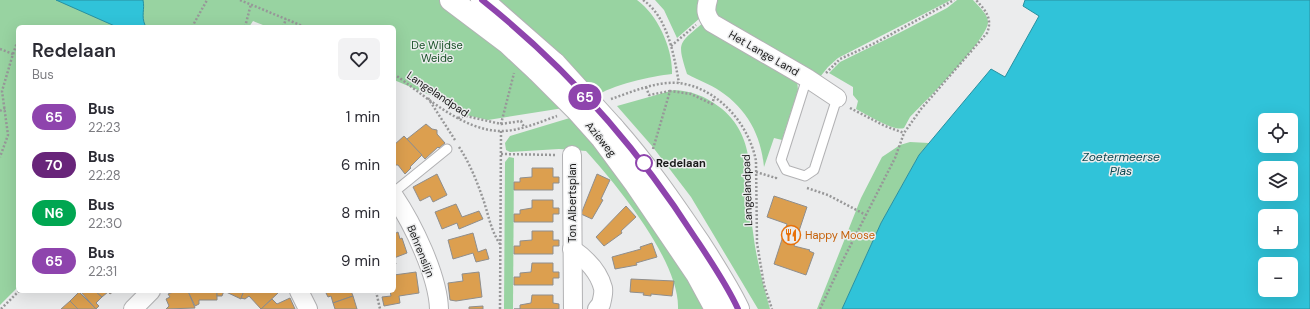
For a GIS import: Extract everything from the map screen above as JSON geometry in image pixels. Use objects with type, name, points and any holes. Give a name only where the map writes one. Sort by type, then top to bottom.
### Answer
[{"type":"street","name":"Aziëweg","points":[[451,0],[508,43],[546,68]]},
{"type":"street","name":"Aziëweg","points":[[482,0],[608,133],[652,174],[719,274],[738,309]]},
{"type":"street","name":"Het Lange Land","points":[[707,8],[712,23],[812,81],[837,98]]},
{"type":"street","name":"Aziëweg","points":[[608,133],[636,184],[697,274],[716,309]]},
{"type":"street","name":"Ton Albertsplan","points":[[572,155],[573,309]]},
{"type":"street","name":"Behrenslijn","points":[[396,199],[414,230],[433,280],[439,309]]},
{"type":"street","name":"Ton Albertsplan","points":[[572,249],[584,257],[594,269],[603,289],[601,304],[597,309]]},
{"type":"street","points":[[133,309],[149,293]]},
{"type":"street","points":[[300,293],[308,309]]},
{"type":"lane","points":[[812,81],[781,160],[786,170],[805,176],[814,170],[837,98]]},
{"type":"lane","points":[[396,190],[446,150]]},
{"type":"path","points":[[193,25],[207,0]]},
{"type":"path","points":[[240,0],[300,25]]},
{"type":"path","points":[[643,0],[654,11],[671,46],[679,83]]},
{"type":"path","points":[[812,81],[840,59],[875,43],[954,0]]},
{"type":"path","points":[[820,309],[895,158],[904,133],[921,109],[987,33],[989,18],[985,9],[976,0]]},
{"type":"path","points":[[246,25],[251,4]]},
{"type":"path","points":[[671,46],[707,8]]},
{"type":"path","points":[[284,25],[286,19]]},
{"type":"path","points":[[0,157],[8,135],[2,92],[16,46]]},
{"type":"path","points":[[0,49],[13,54]]},
{"type":"path","points":[[501,124],[514,71]]},
{"type":"path","name":"Langelandpad","points":[[396,75],[458,118],[485,129],[501,131],[524,127],[559,116]]},
{"type":"path","name":"Langelandpad","points":[[609,99],[646,87],[679,83],[695,87],[714,98],[729,109],[739,120],[754,148],[756,166],[757,243],[764,285],[772,309]]},
{"type":"path","points":[[646,87],[649,95],[670,91],[691,94],[712,104],[714,98]]},
{"type":"path","points":[[652,153],[670,91]]},
{"type":"path","points":[[427,96],[466,157],[482,196],[494,235],[500,244]]},
{"type":"path","points":[[837,98],[853,110],[885,126],[904,133]]},
{"type":"path","points":[[0,111],[5,108]]},
{"type":"path","points":[[458,118],[466,116],[501,124],[522,121],[524,127]]},
{"type":"path","points":[[500,309],[501,131]]},
{"type":"path","name":"Ton Albertsplan","points":[[501,154],[572,155]]},
{"type":"path","points":[[776,178],[783,180]]},
{"type":"path","points":[[805,187],[828,195],[866,215]]},
{"type":"path","points":[[1,309],[17,293]]},
{"type":"path","points":[[376,293],[380,309]]},
{"type":"green space","name":"De Wijdse Weide","points":[[0,0],[442,0],[570,107],[488,120],[466,115],[444,101],[396,81],[396,25],[263,25],[253,21],[250,25],[16,25],[16,289],[0,305]]},
{"type":"green space","points":[[492,0],[637,0],[645,6],[658,23],[663,33],[670,54],[672,74],[643,79],[621,85],[595,97]]},
{"type":"green space","points":[[655,0],[701,0],[700,18],[677,38],[664,10]]},
{"type":"green space","points":[[713,0],[951,0],[838,58],[820,77],[716,17]]},
{"type":"green space","points":[[957,0],[973,0],[988,19],[985,30],[967,56],[910,117],[904,128],[899,129],[887,125],[856,109],[858,101],[853,95],[853,87],[829,73],[840,62],[947,8]]},
{"type":"green space","points":[[703,23],[797,80],[798,90],[782,140],[774,138],[764,167],[760,144],[756,134],[751,124],[738,106],[720,91],[687,74],[681,49],[682,44],[689,35]]},
{"type":"green space","points":[[674,90],[698,95],[713,102],[731,118],[740,132],[746,147],[749,163],[754,242],[770,309],[758,309],[691,197],[652,146],[617,106]]},
{"type":"green space","points":[[573,117],[619,171],[706,309],[678,309],[676,290],[669,269],[658,247],[614,183],[586,151],[559,149],[510,152],[506,150],[505,143],[510,136]]},
{"type":"green space","points":[[910,142],[929,143],[919,155],[881,223],[842,309],[817,309],[861,198],[882,157],[900,145]]},
{"type":"green space","points":[[509,157],[514,158],[513,309],[504,309],[505,162]]},
{"type":"water","points":[[56,0],[143,0],[143,19],[145,25],[112,25]]},
{"type":"water","name":"Zoetermeerse Plas","points":[[1025,0],[1310,0],[1310,309],[842,309],[881,223],[919,155],[991,69],[1005,77],[1039,16],[1023,6]]},
{"type":"building","points":[[426,124],[432,129],[437,130],[437,134],[445,143],[439,148],[438,147],[425,159],[407,139]]},
{"type":"building","points":[[404,136],[422,155],[405,174],[398,165],[396,165],[396,143]]},
{"type":"building","points":[[532,168],[553,168],[553,177],[559,177],[559,183],[553,183],[553,190],[514,190],[514,182],[520,182],[520,178],[532,177]]},
{"type":"building","points":[[437,174],[447,195],[433,202],[430,196],[420,201],[413,187]]},
{"type":"building","points":[[597,174],[610,180],[601,199],[603,200],[592,219],[581,214]]},
{"type":"building","name":"Happy Moose","points":[[774,196],[807,207],[794,246],[810,250],[809,251],[814,253],[806,275],[774,264],[787,224],[767,217]]},
{"type":"building","points":[[532,200],[553,200],[553,208],[559,208],[559,214],[553,214],[553,222],[514,222],[514,214],[520,214],[520,210],[532,208]]},
{"type":"building","points":[[456,204],[462,217],[479,211],[483,219],[459,229],[457,223],[442,229],[435,212]]},
{"type":"building","points":[[626,206],[636,217],[621,231],[622,233],[604,246],[596,237]]},
{"type":"building","points":[[532,231],[553,231],[553,240],[559,240],[559,246],[553,246],[553,254],[514,254],[514,246],[520,246],[520,241],[532,240]]},
{"type":"building","points":[[398,232],[400,239],[402,238],[407,253],[396,257],[396,233]]},
{"type":"building","points":[[473,233],[478,252],[486,249],[489,259],[476,262],[473,253],[453,259],[448,240]]},
{"type":"building","points":[[652,243],[657,257],[636,263],[637,265],[615,269],[612,257],[641,249],[640,247]]},
{"type":"building","points":[[532,263],[553,263],[553,272],[559,272],[559,278],[553,278],[553,285],[514,285],[514,277],[520,277],[520,273],[531,272]]},
{"type":"building","points":[[416,272],[419,293],[399,296],[400,303],[384,306],[382,297],[391,296],[390,293],[396,293],[396,275]]},
{"type":"building","points":[[479,272],[482,297],[456,301],[450,300],[448,283],[463,281],[462,274]]},
{"type":"building","points":[[631,279],[674,281],[672,296],[651,294],[651,296],[643,295],[644,293],[630,292]]},
{"type":"building","points":[[78,293],[80,293],[96,309],[78,309],[70,301]]},
{"type":"building","points":[[82,293],[97,293],[102,297],[96,303],[99,306],[96,309]]},
{"type":"building","points":[[97,293],[107,293],[102,297]]},
{"type":"building","points":[[189,293],[195,308],[166,309],[169,306],[166,299],[170,297],[168,294]]},
{"type":"building","points":[[189,293],[217,293],[217,300],[199,300],[199,304],[195,306]]},
{"type":"building","points":[[217,293],[223,293],[222,296],[217,296]]},
{"type":"building","points":[[228,293],[243,293],[241,299]]},
{"type":"building","points":[[243,293],[278,293],[261,309],[249,296],[245,299],[241,298]]},
{"type":"building","points":[[326,293],[352,293],[353,296],[333,303],[331,296],[328,297]]},
{"type":"building","points":[[532,295],[553,295],[553,303],[559,304],[559,309],[520,309],[520,305],[531,303]]},
{"type":"building","points":[[353,296],[357,309],[335,309],[333,303]]},
{"type":"building","points":[[290,298],[295,309],[261,309],[272,299],[277,304]]},
{"type":"building","points":[[70,301],[78,309],[61,309]]},
{"type":"building","points":[[483,306],[483,309],[469,309],[469,307]]},
{"type":"bus line","name":"65","points":[[482,0],[555,64],[614,128],[641,160],[680,214],[719,274],[738,309]]},
{"type":"place","name":"Redelaan","points":[[644,163]]},
{"type":"place","name":"Happy Moose","points":[[791,235]]}]
